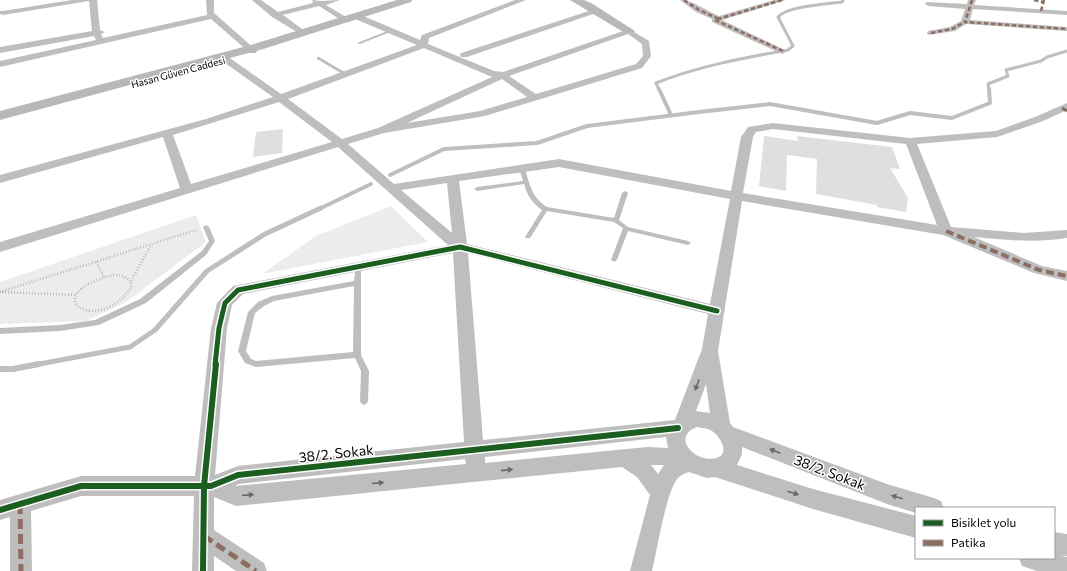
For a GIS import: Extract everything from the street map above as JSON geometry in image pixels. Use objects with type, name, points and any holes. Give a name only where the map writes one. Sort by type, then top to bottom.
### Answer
[{"type":"street","points":[[1,12],[86,0]]},
{"type":"street","points":[[93,0],[96,33],[101,42]]},
{"type":"street","points":[[210,0],[211,13],[251,49]]},
{"type":"street","points":[[256,0],[302,33]]},
{"type":"street","points":[[275,15],[317,2],[336,0]]},
{"type":"street","name":"Hasan Güven Caddesi","points":[[0,121],[223,58],[407,0]]},
{"type":"street","points":[[0,179],[210,121],[281,98],[346,74],[522,0]]},
{"type":"street","points":[[0,246],[339,142],[382,130],[481,114],[639,66],[647,56],[646,43],[598,12],[575,0]]},
{"type":"street","points":[[684,0],[699,10],[719,18]]},
{"type":"street","points":[[782,0],[715,20],[783,51]]},
{"type":"street","points":[[1034,0],[1044,1],[1041,11]]},
{"type":"street","points":[[1,12],[22,1]]},
{"type":"street","points":[[317,2],[424,41],[493,74],[502,75],[535,98]]},
{"type":"street","points":[[965,22],[971,3]]},
{"type":"street","points":[[930,4],[971,3],[1067,13]]},
{"type":"street","points":[[1,12],[8,4]]},
{"type":"street","points":[[464,54],[598,12]]},
{"type":"street","points":[[0,50],[211,13]]},
{"type":"street","points":[[0,64],[101,42],[211,13]]},
{"type":"street","points":[[357,17],[391,31],[464,54],[500,70],[502,75]]},
{"type":"street","name":"Hasan Güven Caddesi","points":[[251,49],[343,24],[357,17]]},
{"type":"street","points":[[931,33],[952,29],[965,22],[1067,29]]},
{"type":"street","points":[[382,130],[502,75],[629,31]]},
{"type":"street","points":[[223,58],[281,98],[339,142],[429,223],[460,247],[717,310]]},
{"type":"street","name":"Hasan Güven Caddesi","points":[[0,116],[223,58]]},
{"type":"street","points":[[915,527],[813,499],[716,468],[698,467],[686,460],[678,450],[675,442],[676,435],[710,349],[747,137],[752,129],[773,126],[910,140],[997,134],[1065,108]]},
{"type":"street","points":[[167,132],[187,188]]},
{"type":"street","points":[[910,140],[946,231],[1039,270],[1067,276]]},
{"type":"street","points":[[390,188],[559,163],[736,196],[946,231],[1024,237],[1067,234]]},
{"type":"street","points":[[453,179],[460,247],[476,473]]},
{"type":"street","points":[[202,571],[219,328],[225,303],[238,290],[460,247]]},
{"type":"street","points":[[710,349],[724,430],[731,440],[732,455],[729,461],[723,466],[716,468]]},
{"type":"street","points":[[680,426],[697,419],[706,420],[724,430]]},
{"type":"street","name":"38/2. Sokak","points":[[208,486],[238,475],[475,450],[680,426]]},
{"type":"street","name":"38/2. Sokak","points":[[724,430],[887,494],[931,507]]},
{"type":"street","name":"38/2. Sokak","points":[[0,510],[81,486],[208,486],[236,496],[647,456],[686,460]]},
{"type":"street","points":[[625,458],[644,471],[660,493]]},
{"type":"street","points":[[641,571],[660,493],[672,470],[686,460]]},
{"type":"street","points":[[20,504],[21,571]]},
{"type":"street","points":[[204,536],[256,571]]},
{"type":"street","points":[[1055,542],[1067,545]]},
{"type":"street","points":[[1034,559],[1067,568]]},
{"type":"lane","points":[[359,43],[391,31]]},
{"type":"lane","points":[[318,58],[346,74]]},
{"type":"lane","points":[[522,168],[534,202],[545,209],[616,220],[626,228],[688,243]]},
{"type":"lane","points":[[477,189],[526,182]]},
{"type":"lane","points":[[616,220],[625,193]]},
{"type":"lane","points":[[528,237],[545,209]]},
{"type":"lane","points":[[0,331],[60,328],[96,323],[138,304],[204,253],[212,242],[206,227]]},
{"type":"lane","points":[[614,260],[626,228]]},
{"type":"lane","points":[[358,267],[357,355],[365,371],[364,401]]},
{"type":"lane","points":[[357,355],[256,364],[248,361],[242,351],[252,312],[261,304],[272,299],[358,283]]},
{"type":"path","points":[[0,292],[206,227]]},
{"type":"path","points":[[131,281],[127,277],[121,275],[104,277],[87,284],[76,295],[74,301],[76,306],[80,309],[97,310],[116,303],[124,298],[132,286],[131,281],[151,245]]},
{"type":"path","points":[[96,262],[104,277]]},
{"type":"path","points":[[0,292],[76,295]]},
{"type":"shaded area","points":[[391,206],[428,242],[262,274],[316,236]]},
{"type":"shaded area","points":[[196,215],[206,242],[126,302],[86,321],[0,324],[0,282]]},
{"type":"building","points":[[283,129],[282,153],[253,157],[256,132]]},
{"type":"building","points":[[764,136],[798,141],[797,136],[892,147],[900,169],[890,168],[908,198],[906,212],[816,194],[817,159],[787,155],[786,191],[759,186]]},
{"type":"waterway","points":[[659,90],[656,83],[688,72],[738,59],[788,50],[793,46],[778,17],[782,13],[798,8],[842,2],[843,0]]},
{"type":"waterway","points":[[989,90],[988,84],[1008,76],[1006,70],[1041,61],[1047,57],[1067,51]]},
{"type":"waterway","points":[[659,89],[671,115]]},
{"type":"waterway","points":[[390,175],[444,149],[537,143],[587,126],[770,104],[877,123],[910,113],[952,118],[990,103],[989,89]]},
{"type":"waterway","points":[[319,209],[371,184]]},
{"type":"waterway","points":[[34,365],[130,347],[155,330],[207,271],[265,234],[321,208]]},
{"type":"waterway","points":[[0,369],[13,369],[39,364]]},
{"type":"marked path","points":[[684,0],[699,10],[719,19]]},
{"type":"marked path","points":[[782,0],[715,20],[783,51]]},
{"type":"marked path","points":[[972,0],[965,22],[1067,29]]},
{"type":"marked path","points":[[1034,0],[1043,2]]},
{"type":"marked path","points":[[1041,11],[1044,0]]},
{"type":"marked path","points":[[931,33],[952,29],[965,22]]},
{"type":"marked path","points":[[1062,108],[1067,111]]},
{"type":"marked path","points":[[946,231],[1039,270],[1067,276]]},
{"type":"marked path","points":[[20,504],[21,571]]},
{"type":"marked path","points":[[204,536],[256,571]]},
{"type":"cycle path","points":[[203,571],[204,486],[219,328],[225,303],[238,290],[460,247],[717,311]]},
{"type":"cycle path","points":[[0,510],[81,486],[211,486],[238,475],[678,428]]}]
